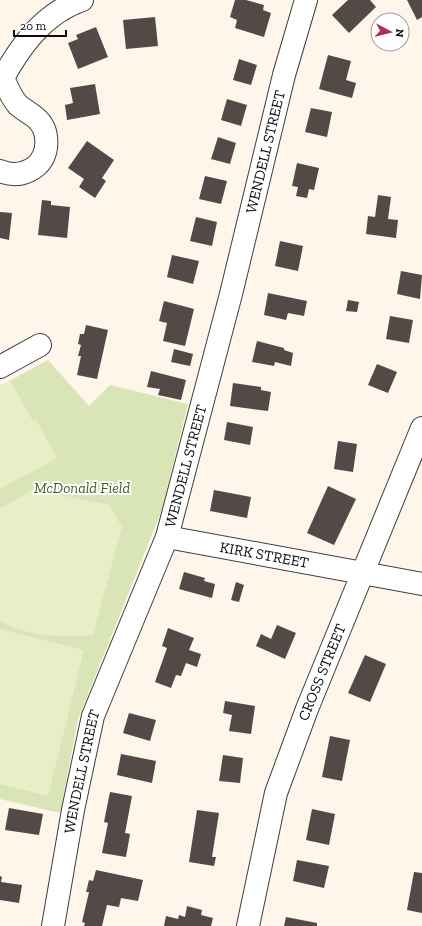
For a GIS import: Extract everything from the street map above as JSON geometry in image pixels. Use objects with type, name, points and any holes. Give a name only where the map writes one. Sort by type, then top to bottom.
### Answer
[{"type":"street","points":[[0,171],[18,174],[28,172],[43,158],[46,148],[46,137],[43,127],[36,118],[17,104],[2,81],[20,49],[48,18],[73,3],[82,0]]},
{"type":"street","name":"WENDELL STREET","points":[[53,926],[73,810],[93,716],[167,537],[231,294],[284,75],[306,0]]},
{"type":"street","points":[[0,367],[40,345]]},
{"type":"street","name":"CROSS STREET","points":[[248,926],[276,793],[307,709],[422,428]]},
{"type":"street","name":"KIRK STREET","points":[[167,537],[422,584]]},
{"type":"green space","name":"McDonald Field","points":[[48,360],[89,406],[110,385],[188,404],[161,512],[78,719],[60,813],[0,799],[0,386]]},
{"type":"green space","points":[[10,380],[33,421],[36,420],[57,458],[0,489],[0,386]]},
{"type":"green space","points":[[33,489],[109,505],[122,527],[93,635],[45,635],[22,630],[0,621],[0,509]]},
{"type":"green space","points":[[0,629],[84,650],[48,796],[0,784]]},
{"type":"building","points":[[235,0],[246,0],[264,5],[263,10],[271,13],[264,37],[235,28],[237,20],[230,17]]},
{"type":"building","points":[[348,0],[370,0],[376,7],[349,33],[332,15]]},
{"type":"building","points":[[407,0],[422,0],[422,17],[417,20]]},
{"type":"building","points":[[155,17],[158,46],[126,49],[123,20]]},
{"type":"building","points":[[96,27],[108,57],[78,69],[68,43],[78,39],[76,35]]},
{"type":"building","points":[[328,55],[351,61],[346,80],[356,83],[352,98],[319,89]]},
{"type":"building","points":[[239,59],[257,65],[251,85],[233,80]]},
{"type":"building","points":[[95,84],[100,114],[67,120],[65,105],[73,103],[70,88]]},
{"type":"building","points":[[227,99],[247,105],[241,126],[221,120]]},
{"type":"building","points":[[311,108],[332,112],[327,137],[305,132]]},
{"type":"building","points":[[218,137],[236,143],[230,164],[211,159]]},
{"type":"building","points":[[87,141],[114,160],[102,178],[106,181],[95,198],[79,187],[84,179],[68,168]]},
{"type":"building","points":[[297,163],[319,168],[314,190],[309,189],[307,198],[296,196],[298,187],[292,186]]},
{"type":"building","points":[[205,176],[227,181],[221,204],[199,199]]},
{"type":"building","points":[[378,195],[391,197],[388,219],[398,220],[396,238],[366,234],[368,216],[375,217]]},
{"type":"building","points":[[42,200],[51,201],[51,205],[70,207],[67,238],[38,235]]},
{"type":"building","points":[[0,212],[12,213],[9,240],[0,238]]},
{"type":"building","points":[[196,217],[217,222],[212,246],[190,241]]},
{"type":"building","points":[[280,241],[303,246],[298,271],[275,266]]},
{"type":"building","points":[[172,255],[199,261],[193,284],[167,277]]},
{"type":"building","points":[[401,271],[422,275],[420,299],[397,294]]},
{"type":"building","points":[[268,293],[307,301],[304,316],[288,313],[286,320],[264,315]]},
{"type":"building","points":[[348,300],[359,302],[357,312],[346,311]]},
{"type":"building","points":[[164,301],[194,309],[185,346],[163,341],[167,323],[159,321]]},
{"type":"building","points":[[390,316],[413,320],[409,343],[386,339]]},
{"type":"building","points":[[86,325],[108,330],[97,379],[77,375],[81,356],[78,356],[81,345],[78,344],[80,334],[84,334]]},
{"type":"building","points":[[257,341],[284,348],[284,350],[293,353],[291,366],[275,362],[274,366],[252,362]]},
{"type":"building","points":[[174,349],[193,354],[190,366],[171,362]]},
{"type":"building","points":[[377,364],[397,372],[388,393],[368,385]]},
{"type":"building","points":[[151,371],[186,380],[181,400],[158,395],[160,389],[147,387]]},
{"type":"building","points":[[233,383],[261,387],[261,390],[271,392],[268,411],[230,406]]},
{"type":"building","points":[[227,422],[253,427],[250,445],[224,440]]},
{"type":"building","points":[[338,441],[357,444],[353,472],[334,469]]},
{"type":"building","points":[[328,486],[356,499],[334,545],[307,533]]},
{"type":"building","points":[[214,490],[251,497],[247,518],[210,511]]},
{"type":"building","points":[[184,572],[205,578],[204,581],[215,584],[212,598],[179,589]]},
{"type":"building","points":[[236,582],[244,585],[239,602],[231,600]]},
{"type":"building","points":[[277,625],[296,633],[285,659],[256,646],[261,634],[271,639]]},
{"type":"building","points":[[168,628],[194,638],[189,650],[201,654],[197,667],[186,663],[181,676],[176,675],[171,688],[155,682],[167,648],[162,646]]},
{"type":"building","points":[[365,655],[386,664],[370,702],[348,693]]},
{"type":"building","points":[[225,701],[255,706],[251,734],[229,731],[232,715],[223,713]]},
{"type":"building","points":[[129,713],[156,720],[150,741],[123,733]]},
{"type":"building","points":[[330,736],[350,740],[342,781],[322,777]]},
{"type":"building","points":[[121,754],[156,761],[152,783],[117,775]]},
{"type":"building","points":[[223,755],[243,758],[240,783],[219,781]]},
{"type":"building","points":[[110,792],[132,796],[125,833],[130,834],[126,857],[102,853],[108,823],[104,822]]},
{"type":"building","points":[[9,808],[43,814],[39,835],[5,830]]},
{"type":"building","points":[[312,809],[335,814],[329,845],[306,840]]},
{"type":"building","points":[[197,810],[219,813],[212,857],[216,857],[214,866],[189,862]]},
{"type":"building","points":[[297,860],[329,866],[324,888],[293,881]]},
{"type":"building","points":[[96,870],[143,880],[138,901],[121,898],[119,907],[107,905],[102,926],[84,926],[85,923],[82,922],[89,892],[86,892],[89,880],[93,881]]},
{"type":"building","points":[[414,872],[422,873],[422,913],[407,910]]},
{"type":"building","points":[[0,876],[2,877],[1,882],[22,885],[19,903],[0,900]]},
{"type":"building","points":[[187,906],[202,910],[201,915],[213,918],[211,926],[164,926],[166,916],[178,919],[179,915],[185,917]]},
{"type":"building","points":[[286,917],[317,923],[317,926],[284,926]]}]
